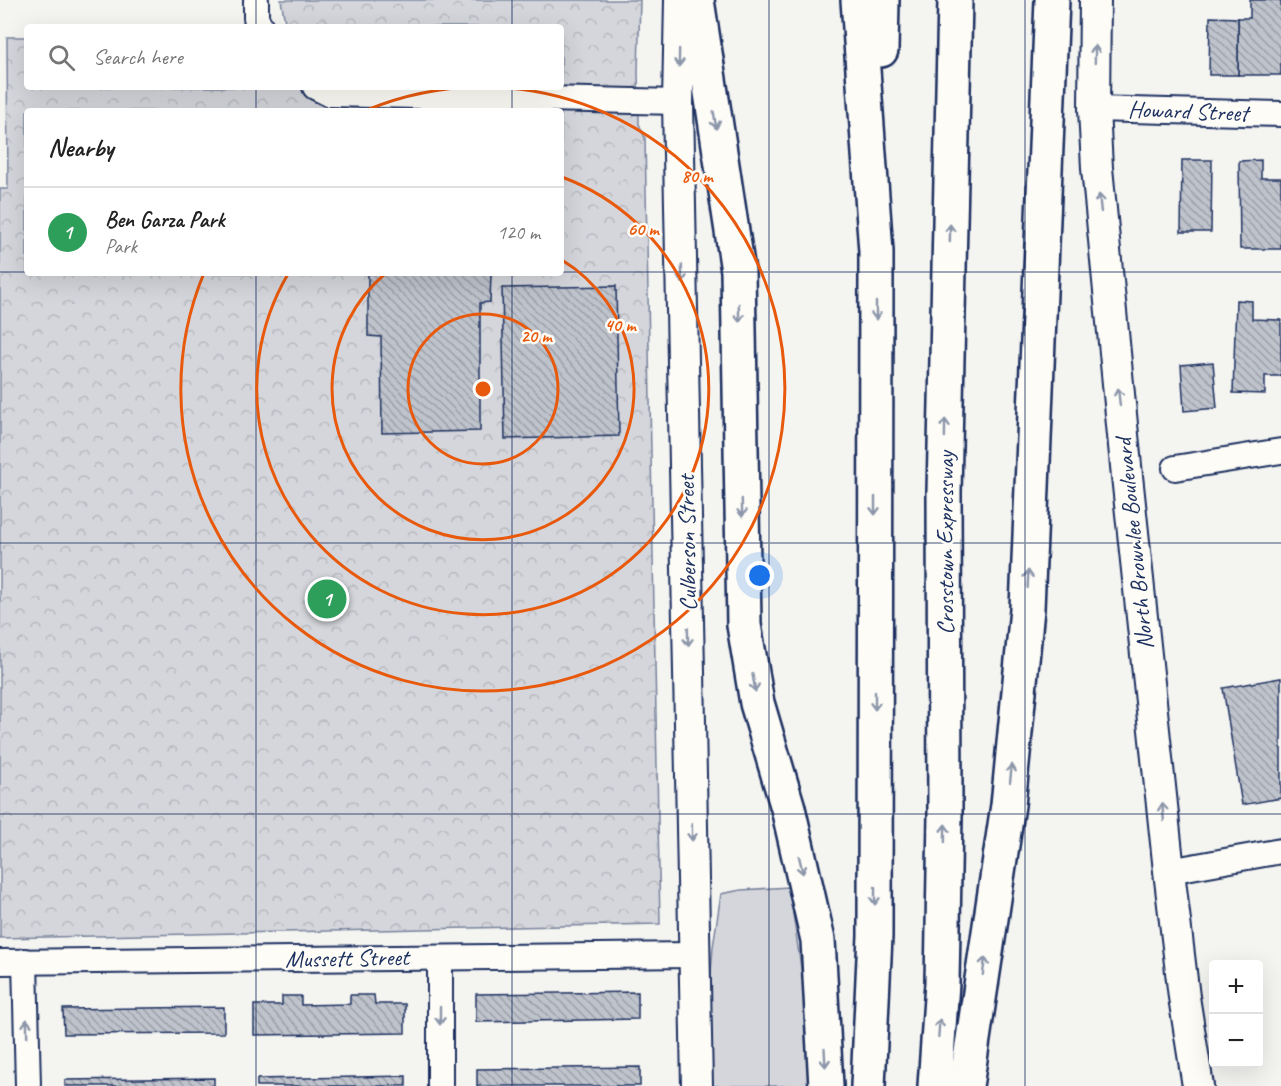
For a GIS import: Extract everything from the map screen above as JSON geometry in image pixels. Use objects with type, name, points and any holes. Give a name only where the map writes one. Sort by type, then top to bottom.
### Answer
[{"type":"highway","points":[[697,0],[738,271],[744,625],[758,703],[788,808],[818,940],[826,1086]]},
{"type":"highway","points":[[858,0],[876,252]]},
{"type":"highway","points":[[868,1086],[875,936],[876,252],[882,0]]},
{"type":"highway","name":"Crosstown Expressway","points":[[935,1086],[942,971],[945,815],[944,492],[955,0]]},
{"type":"highway","points":[[1033,454],[1036,0]]},
{"type":"highway","points":[[966,1086],[1008,805],[1027,609],[1052,0]]},
{"type":"main road","name":"Culberson Street","points":[[680,0],[678,102],[697,1086]]},
{"type":"main road","name":"North Brownlee Boulevard","points":[[1095,0],[1096,168],[1169,871],[1184,997],[1198,1086]]},
{"type":"street","points":[[256,0],[256,18],[259,24]]},
{"type":"street","points":[[321,90],[328,94],[678,102]]},
{"type":"street","name":"Howard Street","points":[[1094,109],[1281,114]]},
{"type":"street","points":[[1175,468],[1281,451]]},
{"type":"street","points":[[1169,871],[1281,851]]},
{"type":"street","name":"Mussett Street","points":[[0,962],[694,955]]},
{"type":"street","points":[[440,958],[440,1086]]},
{"type":"street","points":[[25,961],[28,1086]]},
{"type":"green space","points":[[281,0],[640,0],[639,124],[645,138],[660,924],[0,938],[0,189],[8,189],[7,37],[24,37],[24,90],[564,90],[564,24],[277,24],[285,22]]},
{"type":"green space","points":[[789,887],[804,988],[810,1086],[711,1086],[709,1000],[713,947],[721,894],[741,890]]},
{"type":"building","points":[[1250,0],[1281,0],[1281,75],[1238,75],[1238,18],[1250,18]]},
{"type":"building","points":[[1210,17],[1238,18],[1238,75],[1209,75]]},
{"type":"building","points":[[1182,160],[1212,160],[1211,232],[1181,232]]},
{"type":"building","points":[[1261,160],[1261,178],[1281,178],[1281,249],[1240,249],[1239,161]]},
{"type":"building","points":[[368,276],[491,276],[490,302],[480,303],[480,431],[382,433],[381,337],[368,336]]},
{"type":"building","points":[[616,286],[619,436],[505,439],[502,288]]},
{"type":"building","points":[[1236,300],[1252,301],[1252,319],[1281,320],[1281,376],[1265,376],[1265,394],[1233,393]]},
{"type":"building","points":[[1213,362],[1217,408],[1184,411],[1181,365]]},
{"type":"building","points":[[1281,678],[1281,798],[1242,805],[1223,688]]},
{"type":"building","points":[[638,992],[638,1019],[476,1022],[476,994]]},
{"type":"building","points":[[350,995],[374,995],[375,1004],[405,1004],[405,1033],[254,1035],[254,1005],[282,1005],[282,996],[301,996],[301,1005],[350,1004]]},
{"type":"building","points":[[224,1007],[224,1033],[64,1034],[63,1009]]},
{"type":"building","points":[[640,1067],[640,1086],[477,1086],[477,1069]]},
{"type":"building","points":[[406,1076],[406,1086],[257,1086],[257,1079]]},
{"type":"building","points":[[214,1078],[214,1086],[65,1086],[65,1080]]},
{"type":"place","name":"Ben Garza Park","points":[[327,599]]}]
